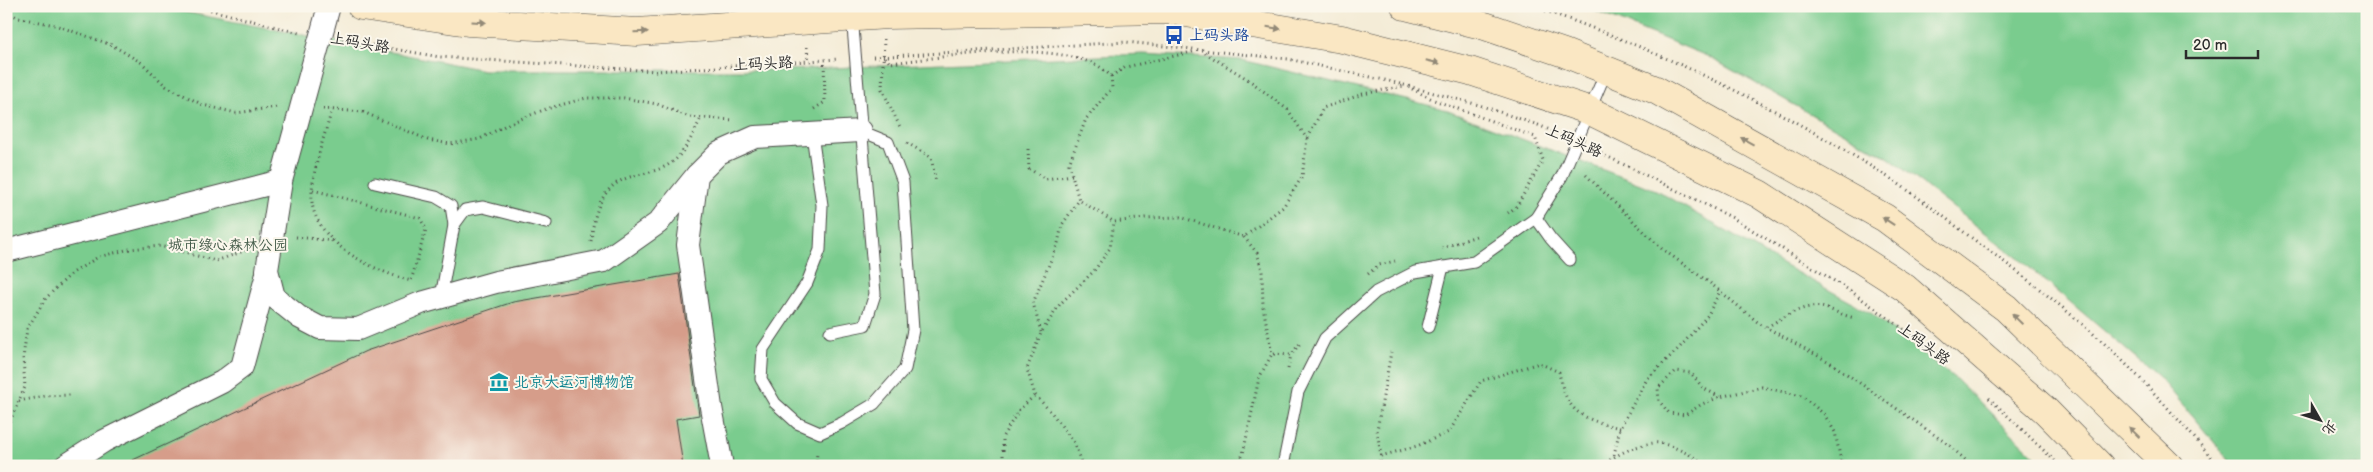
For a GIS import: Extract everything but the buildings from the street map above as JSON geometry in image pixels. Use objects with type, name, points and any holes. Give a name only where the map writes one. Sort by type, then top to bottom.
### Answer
[{"type":"main road","name":"上码头路","points":[[361,6],[468,22],[637,32],[851,12],[887,14],[1168,10],[1342,39],[1470,71],[1588,110],[1759,194],[1905,288],[2046,411],[2100,466]]},
{"type":"main road","points":[[1405,6],[1485,26],[1607,70],[1656,90],[1885,218],[2006,308],[2169,466]]},
{"type":"street","points":[[64,466],[104,441],[222,382],[242,367],[267,270],[281,181],[329,6]]},
{"type":"street","points":[[267,270],[274,297],[299,317],[320,328],[358,329],[421,303],[441,297],[496,282],[604,261],[658,223],[719,153],[755,137],[861,131]]},
{"type":"street","points":[[698,175],[688,245],[711,407],[722,466]]},
{"type":"street","points":[[6,251],[281,181]]},
{"type":"lane","points":[[830,332],[865,325],[875,294],[851,12]]},
{"type":"lane","points":[[1283,466],[1298,392],[1325,338],[1376,292],[1415,272],[1474,262],[1536,218],[1562,176],[1588,110],[1607,70]]},
{"type":"lane","points":[[812,134],[822,205],[820,250],[806,283],[763,349],[761,379],[775,403],[797,423],[820,433],[842,424],[874,404],[905,369],[913,330],[903,182],[888,142],[861,131]]},
{"type":"lane","points":[[375,183],[436,197],[452,206],[454,225],[441,297]]},
{"type":"lane","points":[[454,225],[465,210],[483,207],[546,223]]},
{"type":"lane","points":[[1536,218],[1551,239],[1570,260]]},
{"type":"lane","points":[[1428,327],[1443,267]]},
{"type":"path","name":"上码头路","points":[[196,6],[321,36],[440,57],[656,71],[1126,42],[1288,59],[1407,86],[1487,108],[1538,125],[1575,141],[1733,218],[1852,292],[1946,360]]},
{"type":"path","points":[[6,11],[18,18],[55,24],[112,44],[142,63],[166,86],[203,104],[236,113],[302,106],[363,112],[428,140],[450,144],[480,139],[546,109],[586,98],[624,98],[657,104],[689,117],[741,119]]},
{"type":"path","points":[[1111,76],[1126,67],[1200,50],[1249,80],[1288,110],[1307,139]]},
{"type":"path","points":[[885,57],[890,63],[959,56],[1035,53],[1063,56],[1095,65],[1111,76]]},
{"type":"path","points":[[885,57],[882,89],[907,143],[931,157],[936,182]]},
{"type":"path","points":[[812,110],[825,102],[824,60]]},
{"type":"path","points":[[1111,76],[1112,88],[1086,119],[1069,164],[1079,200],[1114,222],[1145,218],[1180,217],[1244,237],[1256,253],[1262,270],[1263,306],[1272,354],[1259,378],[1243,454],[1238,466]]},
{"type":"path","points":[[1244,237],[1283,207],[1298,184],[1302,177],[1307,139],[1323,108],[1363,94],[1407,86],[1434,100],[1535,137],[1543,160],[1517,206],[1504,217]]},
{"type":"path","points":[[313,190],[420,218],[426,229],[411,281],[396,277],[363,262],[325,235],[312,207],[313,190],[315,168],[332,110]]},
{"type":"path","points":[[594,263],[590,244],[594,215],[608,189],[628,178],[654,172],[674,161],[690,141],[701,118]]},
{"type":"path","points":[[1028,148],[1029,169],[1046,179],[1072,175]]},
{"type":"path","points":[[1586,175],[1662,249],[1766,327],[1831,363],[1882,401],[1949,445],[1972,466]]},
{"type":"path","points":[[1041,332],[1032,303],[1058,243],[1062,225],[1079,200]]},
{"type":"path","points":[[1082,466],[1075,444],[1052,412],[1035,395],[1027,369],[1041,332],[1060,304],[1094,271],[1110,248],[1114,222]]},
{"type":"path","points":[[1439,249],[1483,233]]},
{"type":"path","points":[[6,430],[25,387],[23,358],[27,329],[46,298],[71,274],[98,256],[130,249],[160,246],[216,261],[272,240],[290,236],[335,242]]},
{"type":"path","points":[[1365,276],[1379,265],[1396,260]]},
{"type":"path","points":[[1614,455],[1620,428],[1646,379],[1680,347],[1708,315],[1720,291]]},
{"type":"path","points":[[1766,327],[1800,310],[1821,307],[1838,315],[1855,318]]},
{"type":"path","points":[[1272,354],[1291,355],[1302,341]]},
{"type":"path","points":[[1379,466],[1381,456],[1377,430],[1391,352]]},
{"type":"path","points":[[1381,456],[1417,446],[1449,432],[1481,381],[1539,363],[1559,372],[1563,394],[1581,416],[1620,428]]},
{"type":"path","points":[[1720,397],[1703,388],[1691,373],[1676,372],[1658,388],[1659,401],[1669,413],[1685,415],[1702,404],[1720,397],[1762,387],[1802,396],[1824,414],[1835,432],[1842,466]]},
{"type":"path","points":[[1982,392],[2060,466]]},
{"type":"path","points":[[19,401],[44,396],[70,395]]},
{"type":"path","points":[[1003,466],[1003,436],[1019,410],[1035,395]]},
{"type":"path","points":[[1602,466],[1614,455],[1656,442],[1698,458],[1707,466]]},
{"type":"path","points":[[816,466],[817,452]]},
{"type":"green space","name":"城市绿心森林公园","points":[[6,6],[153,6],[484,70],[787,70],[1143,54],[1242,60],[1440,108],[1656,190],[1785,266],[1871,313],[1957,380],[2045,466],[6,466]]},
{"type":"green space","points":[[1583,6],[2367,6],[2367,466],[2234,466],[2162,380],[2023,262],[1889,158],[1707,56]]},
{"type":"place","name":"上码头路","points":[[1174,35]]},
{"type":"place","name":"北京大运河博物馆","points":[[499,382]]}]
